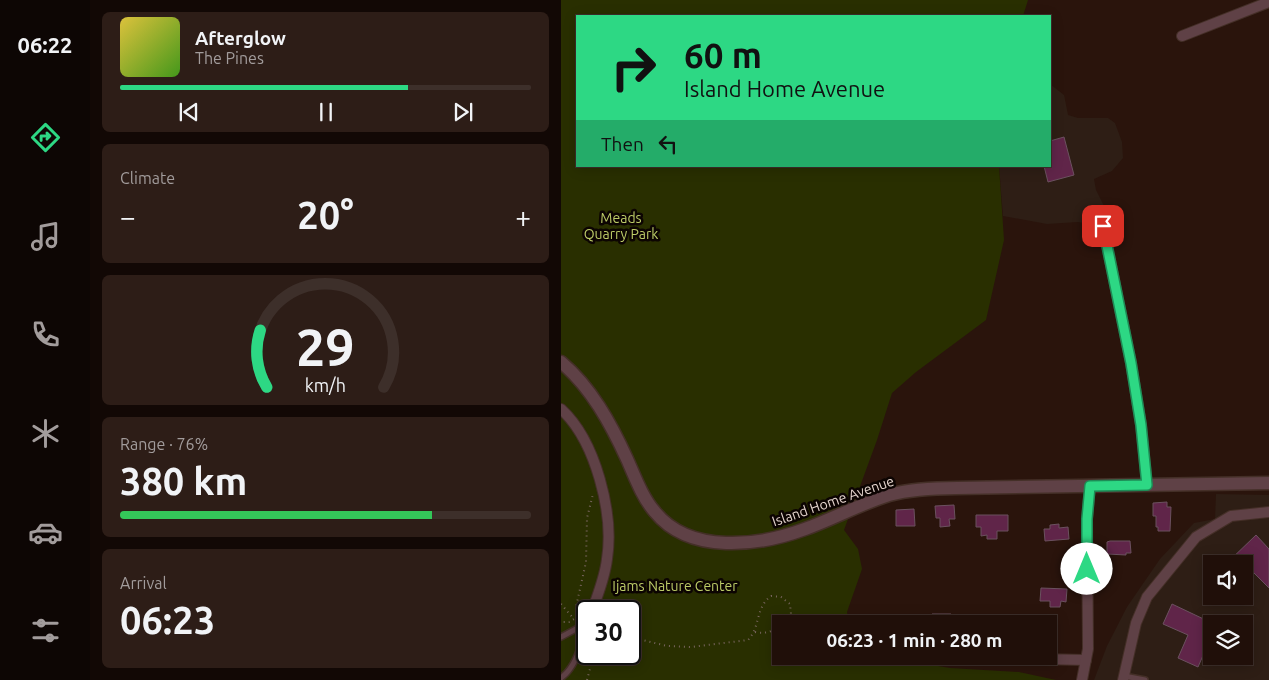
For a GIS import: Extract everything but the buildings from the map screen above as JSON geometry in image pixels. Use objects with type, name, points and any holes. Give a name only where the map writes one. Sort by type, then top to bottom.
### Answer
[{"type":"street","points":[[1182,36],[1269,2]]},
{"type":"street","points":[[1103,226],[1132,372],[1141,425],[1147,485]]},
{"type":"street","name":"Island Home Avenue","points":[[561,362],[578,379],[603,412],[652,509],[666,523],[684,534],[700,540],[726,543],[776,537],[804,530],[875,500],[912,490],[1269,483]]},
{"type":"street","points":[[561,409],[576,425],[587,446],[600,484],[607,519],[609,532],[607,559],[596,600]]},
{"type":"street","points":[[1082,680],[1088,649],[1087,519],[1090,486]]},
{"type":"street","points":[[1123,678],[1136,623],[1147,597],[1196,537],[1231,516],[1269,512]]},
{"type":"street","points":[[1057,659],[1086,660]]},
{"type":"lane","points":[[561,637],[576,630]]},
{"type":"lane","points":[[561,678],[567,674],[576,655]]},
{"type":"lane","points":[[1123,678],[1145,680]]},
{"type":"path","points":[[578,600],[586,562],[587,518],[592,488]]},
{"type":"path","points":[[641,640],[667,646],[691,647],[748,640],[755,632],[763,602],[771,596],[781,597],[790,604],[790,615]]},
{"type":"path","points":[[561,604],[574,616],[572,621],[561,622]]},
{"type":"path","points":[[755,632],[763,633],[772,631]]},
{"type":"path","points":[[587,680],[590,665]]},
{"type":"shaded area","points":[[1051,85],[1064,95],[1068,115],[1078,118],[1108,118],[1115,123],[1122,142],[1123,158],[1112,171],[1094,179],[1096,190],[1106,210],[1106,217],[1095,225],[1078,222],[1047,224],[1003,216],[999,167],[1051,167]]},
{"type":"shaded area","points":[[1216,494],[1269,495],[1269,680],[1094,680],[1107,646],[1127,607],[1160,559],[1194,523],[1215,519]]},
{"type":"green space","points":[[561,0],[1028,0],[1023,15],[576,15],[576,167],[999,167],[1004,240],[986,320],[916,372],[892,393],[844,530],[858,549],[862,569],[848,615],[772,615],[772,665],[932,665],[950,668],[1019,672],[1056,680],[561,680]]},
{"type":"route","points":[[1087,569],[1087,519],[1090,486],[1147,485],[1141,425],[1131,363],[1103,226]]},
{"type":"park label","name":"Meads Quarry Park","points":[[621,226]]},
{"type":"park label","name":"Ijams Nature Center","points":[[675,586]]}]
